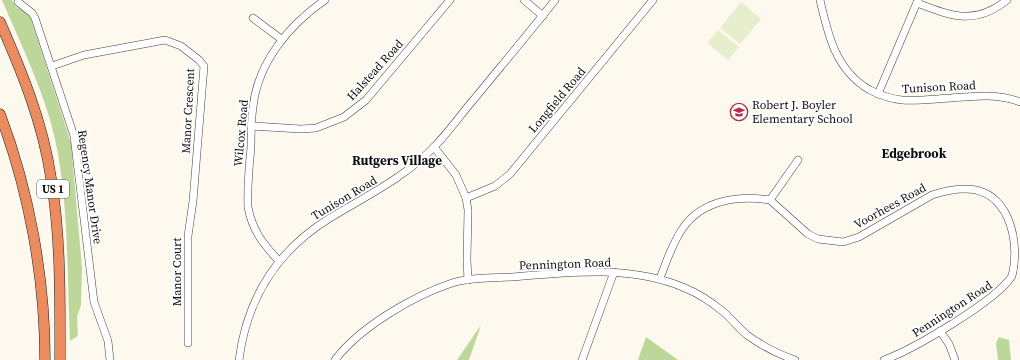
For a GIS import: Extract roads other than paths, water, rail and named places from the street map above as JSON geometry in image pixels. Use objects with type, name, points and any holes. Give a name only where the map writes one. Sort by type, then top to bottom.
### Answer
[{"type":"highway","name":"US 1","points":[[1,25],[37,115],[51,177],[58,239],[60,360]]},
{"type":"highway","name":"US 1","points":[[0,114],[18,168],[30,222],[41,287],[45,360]]},
{"type":"street","name":"Wilcox Road","points":[[279,261],[257,236],[250,218],[247,196],[253,106],[258,86],[267,63],[281,39],[310,11],[325,0]]},
{"type":"street","name":"Halstead Road","points":[[252,126],[301,129],[316,128],[344,118],[366,100],[450,0]]},
{"type":"street","points":[[524,0],[542,16]]},
{"type":"street","name":"Tunison Road","points":[[239,360],[244,328],[250,310],[267,278],[279,261],[313,229],[388,185],[434,147],[556,0]]},
{"type":"street","name":"Longfield Road","points":[[466,198],[495,186],[510,174],[653,0]]},
{"type":"street","name":"Tunison Road","points":[[820,0],[832,44],[842,65],[857,81],[878,94],[901,100],[977,95],[997,96],[1020,102]]},
{"type":"street","points":[[878,94],[918,1],[946,15],[967,17],[989,11],[1006,0]]},
{"type":"street","name":"Regency Manor Drive","points":[[18,2],[32,13],[35,18],[74,136],[94,302],[108,341],[110,360]]},
{"type":"street","points":[[253,18],[281,39]]},
{"type":"street","name":"Manor Crescent","points":[[52,66],[84,55],[165,40],[181,46],[199,60],[204,66],[193,201]]},
{"type":"street","points":[[434,147],[456,175],[466,198],[468,210],[468,280]]},
{"type":"street","points":[[660,278],[676,239],[690,219],[698,212],[731,200],[770,200],[798,160]]},
{"type":"street","name":"Voorhees Road","points":[[770,200],[808,234],[831,241],[843,242],[859,237],[932,195],[953,189],[966,188],[990,195],[998,200],[1010,215]]},
{"type":"street","name":"Manor Court","points":[[188,343],[188,236],[193,201]]},
{"type":"street","name":"Pennington Road","points":[[884,360],[913,347],[995,295],[1012,275],[1017,265],[1019,252],[1015,227],[1010,215]]},
{"type":"street","points":[[582,360],[614,272]]},
{"type":"street","name":"Pennington Road","points":[[335,360],[346,346],[372,324],[440,288],[468,280],[533,275],[614,272],[660,278],[700,296],[725,314],[746,334],[784,358],[795,360]]},
{"type":"street","points":[[940,331],[949,344],[955,360]]},
{"type":"place","name":"Robert J. Boyler Elementary School","points":[[739,112]]},
{"type":"district","name":"Edgebrook","points":[[914,153]]},
{"type":"district","name":"Rutgers Village","points":[[397,160]]}]
